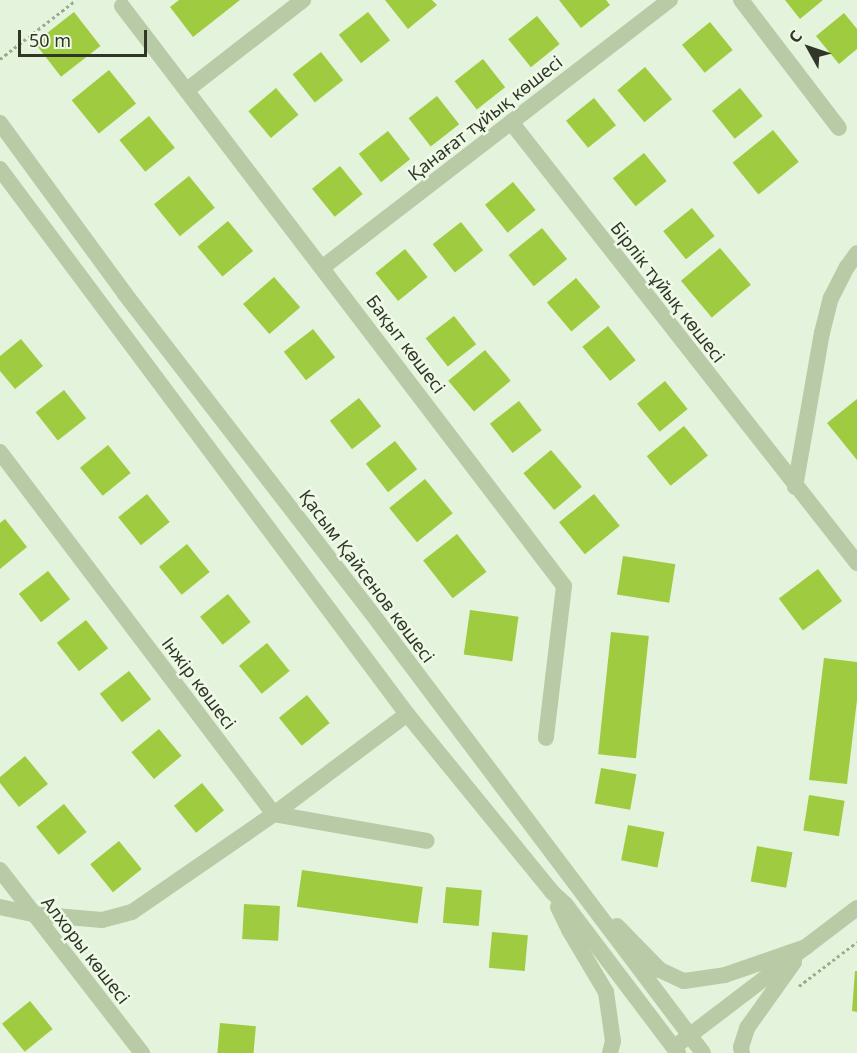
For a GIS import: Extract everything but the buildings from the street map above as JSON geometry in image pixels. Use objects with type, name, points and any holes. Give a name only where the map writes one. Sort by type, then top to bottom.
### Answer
[{"type":"street","points":[[187,90],[303,0]]},
{"type":"street","name":"Қанағат тұйық көшесі","points":[[323,267],[670,0]]},
{"type":"street","points":[[741,0],[839,128]]},
{"type":"street","name":"Бақыт көшесі","points":[[122,6],[564,586],[546,738]]},
{"type":"street","name":"Бірлік тұйық көшесі","points":[[511,122],[795,487],[857,563]]},
{"type":"street","name":"Қасым Қайсенов көшесі","points":[[0,123],[125,294],[379,623],[703,1053]]},
{"type":"street","points":[[0,169],[407,714],[552,892],[566,905],[673,1051],[690,1035],[857,908]]},
{"type":"street","points":[[795,487],[822,333],[831,298],[847,267],[857,254]]},
{"type":"street","name":"Інжір көшесі","points":[[0,452],[274,814]]},
{"type":"street","points":[[0,907],[33,914],[102,920],[132,912],[274,814],[407,714]]},
{"type":"street","points":[[274,814],[427,841]]},
{"type":"street","name":"Алхоры көшесі","points":[[0,870],[142,1053]]},
{"type":"street","points":[[576,886],[660,970],[684,981],[725,975],[806,947]]},
{"type":"street","points":[[552,892],[569,930],[606,992],[613,1041],[610,1053]]},
{"type":"street","points":[[742,1053],[741,1047],[747,1028],[806,947]]},
{"type":"path","points":[[0,59],[76,0]]}]
